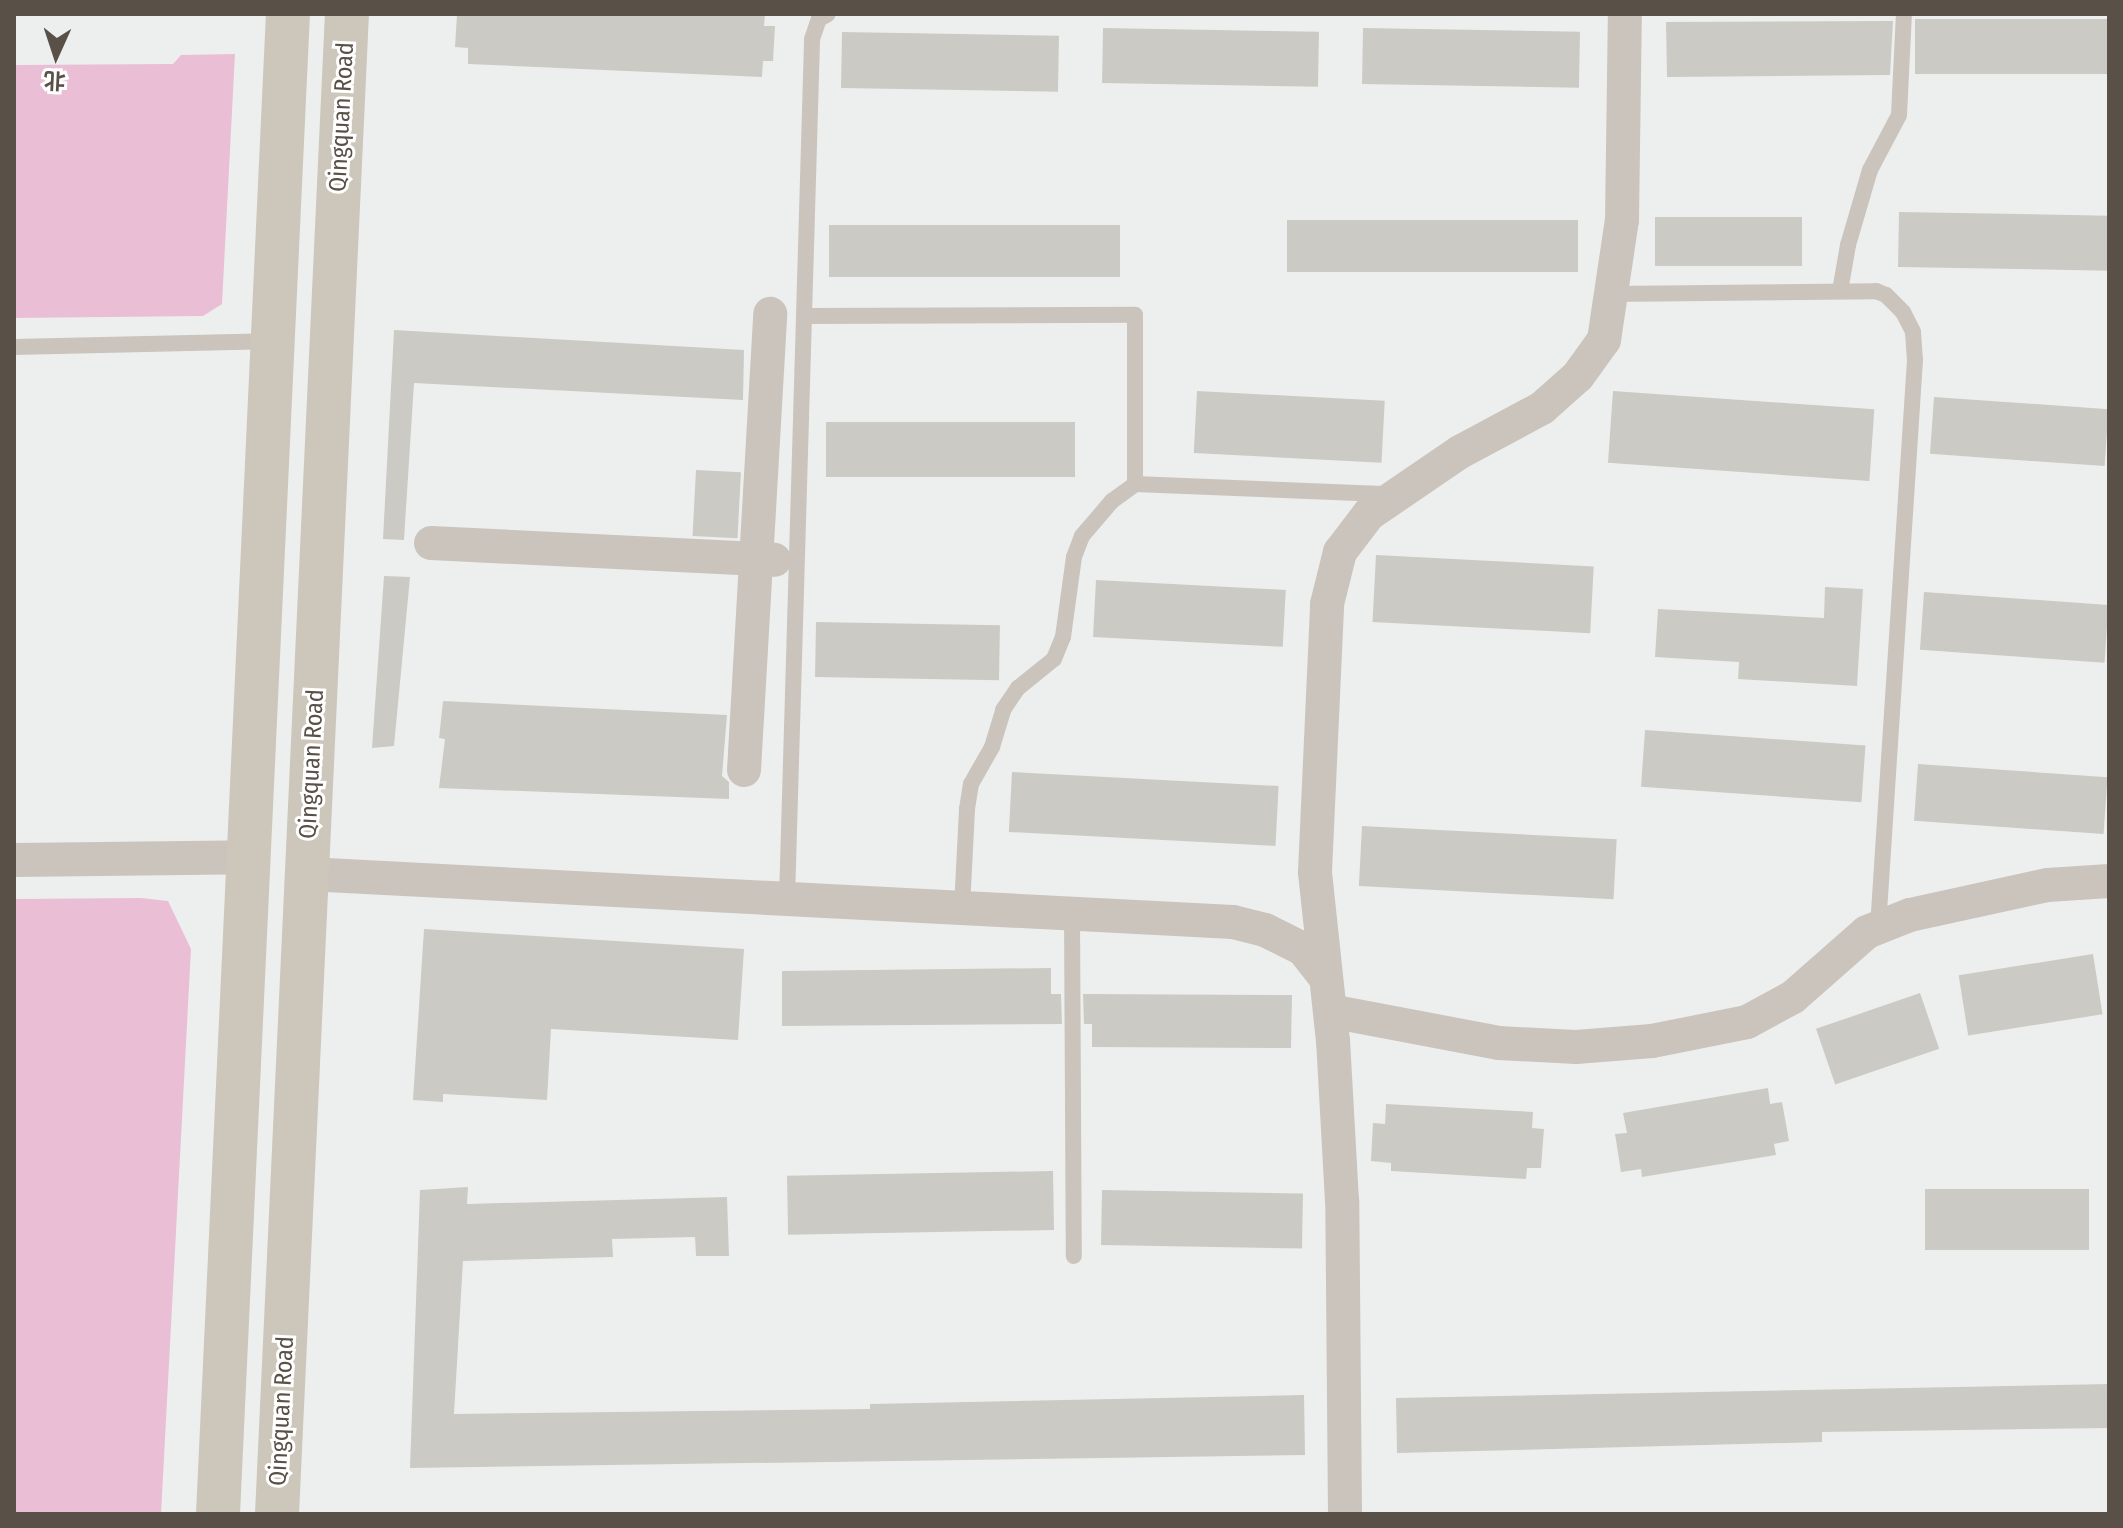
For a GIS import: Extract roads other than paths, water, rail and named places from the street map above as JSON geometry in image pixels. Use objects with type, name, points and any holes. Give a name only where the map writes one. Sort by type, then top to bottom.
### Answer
[{"type":"street","points":[[218,1514],[288,14]]},
{"type":"street","name":"Qingquan Road","points":[[277,1514],[347,14]]},
{"type":"street","points":[[1345,1514],[1342,1201],[1330,1011],[1315,872],[1327,604],[1340,552],[1369,514],[1460,452],[1542,408],[1578,376],[1604,340],[1622,220],[1625,14]]},
{"type":"street","points":[[744,770],[766,560],[770,314]]},
{"type":"street","points":[[431,543],[766,560]]},
{"type":"street","points":[[14,860],[249,857]]},
{"type":"street","points":[[307,874],[1233,922],[1265,930],[1303,949],[1326,978]]},
{"type":"street","points":[[1330,1011],[1499,1043],[1576,1047],[1652,1041],[1747,1022],[1793,997],[1867,932],[1910,915],[2048,885],[2109,881]]},
{"type":"lane","points":[[787,899],[812,39],[819,19],[828,14]]},
{"type":"lane","points":[[1840,291],[1848,245],[1870,170],[1899,115],[1904,14]]},
{"type":"lane","points":[[1611,294],[1876,291],[1886,295],[1903,312],[1913,332],[1915,360],[1878,928]]},
{"type":"lane","points":[[804,316],[1135,315],[1135,484]]},
{"type":"lane","points":[[14,347],[272,341]]},
{"type":"lane","points":[[962,908],[971,784],[992,747],[1003,710],[1018,688],[1054,659],[1063,637],[1074,557],[1082,536],[1112,501],[1135,484],[1398,495]]},
{"type":"lane","points":[[1072,914],[1074,1256]]}]
